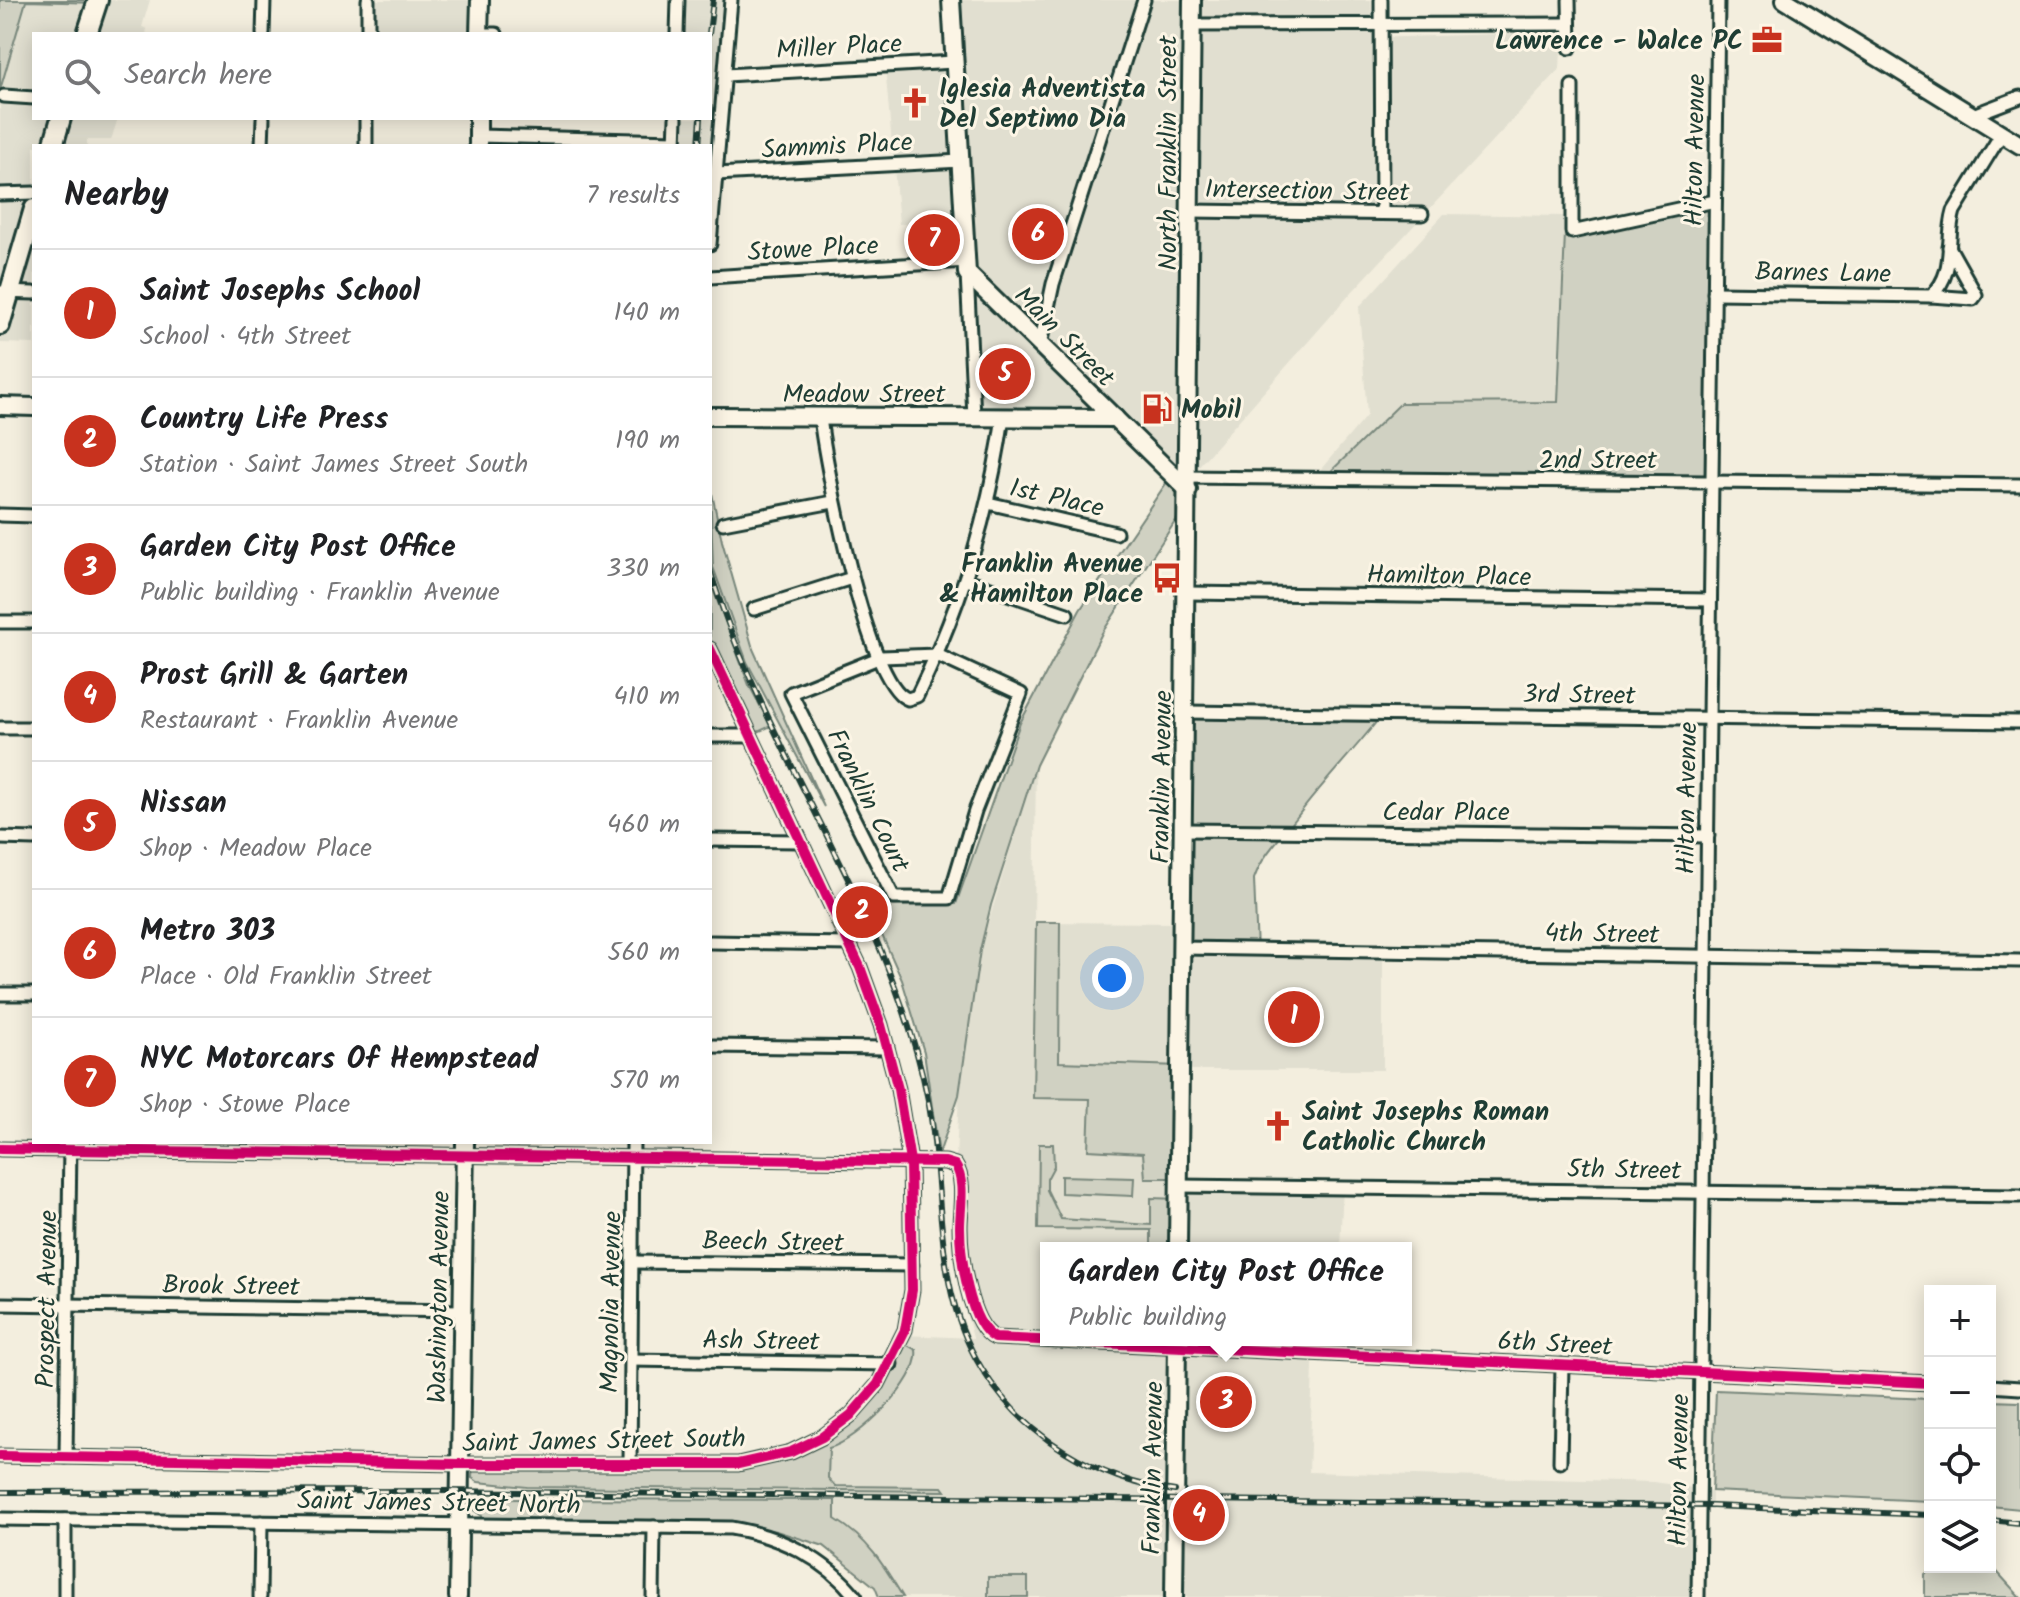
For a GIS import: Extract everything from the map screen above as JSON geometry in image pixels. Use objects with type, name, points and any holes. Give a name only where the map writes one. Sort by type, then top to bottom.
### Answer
[{"type":"main road","points":[[88,32],[98,0]]},
{"type":"main road","points":[[479,32],[480,0]]},
{"type":"main road","points":[[951,0],[967,267]]},
{"type":"main road","name":"North Franklin Street","points":[[1190,307],[1192,0]]},
{"type":"main road","points":[[1791,1],[2020,145]]},
{"type":"main road","points":[[54,144],[60,120]]},
{"type":"main road","points":[[478,120],[478,141]]},
{"type":"main road","points":[[0,325],[5,292],[32,215]]},
{"type":"main road","name":"Main Street","points":[[967,267],[1040,345],[1184,482]]},
{"type":"main road","name":"Franklin Avenue","points":[[1178,1242],[1187,593],[1184,482],[1190,307]]},
{"type":"main road","points":[[0,406],[32,407]]},
{"type":"main road","name":"Meadow Street","points":[[712,416],[1115,418]]},
{"type":"main road","name":"Washington Avenue","points":[[458,1597],[465,1148]]},
{"type":"main road","name":"Franklin Avenue","points":[[1174,1597],[1177,1346]]},
{"type":"street","points":[[263,32],[264,0]]},
{"type":"street","points":[[368,0],[368,32]]},
{"type":"street","points":[[677,32],[678,0]]},
{"type":"street","points":[[712,221],[731,0]]},
{"type":"street","points":[[1040,345],[1054,282],[1144,0]]},
{"type":"street","points":[[1381,0],[1382,213]]},
{"type":"street","points":[[1569,0],[1570,48]]},
{"type":"street","name":"Hilton Avenue","points":[[1698,1597],[1718,0]]},
{"type":"street","points":[[1192,25],[1569,24]]},
{"type":"street","name":"Miller Place","points":[[726,75],[954,62]]},
{"type":"street","points":[[1572,86],[1572,232],[1715,201]]},
{"type":"street","points":[[4,96],[32,98]]},
{"type":"street","points":[[1973,115],[2020,97]]},
{"type":"street","points":[[262,144],[263,120]]},
{"type":"street","points":[[366,120],[366,144]]},
{"type":"street","points":[[478,141],[675,144],[676,120]]},
{"type":"street","points":[[1931,296],[1943,284],[1954,211],[2002,133]]},
{"type":"street","name":"Sammis Place","points":[[716,174],[961,161]]},
{"type":"street","points":[[0,194],[32,193]]},
{"type":"street","name":"Intersection Street","points":[[1191,211],[1422,214]]},
{"type":"street","name":"Barnes Lane","points":[[1714,293],[1973,299],[1976,295],[1949,246]]},
{"type":"street","points":[[967,267],[974,417]]},
{"type":"street","name":"Stowe Place","points":[[712,277],[967,267]]},
{"type":"street","points":[[5,292],[32,293]]},
{"type":"street","points":[[820,417],[833,502],[852,578],[881,657],[899,694],[912,698],[917,696],[937,655],[967,580],[988,503],[1003,417]]},
{"type":"street","name":"2nd Street","points":[[1184,482],[2020,485]]},
{"type":"street","points":[[723,523],[833,502]]},
{"type":"street","name":"1st Place","points":[[988,503],[1116,533]]},
{"type":"street","points":[[0,515],[32,516]]},
{"type":"street","points":[[754,609],[852,578]]},
{"type":"street","points":[[967,580],[1067,614]]},
{"type":"street","name":"Hamilton Place","points":[[1187,593],[1710,600]]},
{"type":"street","points":[[0,622],[32,622]]},
{"type":"street","name":"Saint James Street South","points":[[0,1456],[459,1464],[738,1464],[791,1452],[822,1437],[851,1415],[891,1364],[909,1314],[912,1265],[910,1161],[901,1101],[887,1048],[849,944],[712,653]]},
{"type":"street","points":[[881,657],[937,655]]},
{"type":"street","name":"Franklin Court","points":[[881,657],[791,693],[894,898],[949,898],[975,811],[1021,694],[937,655]]},
{"type":"street","name":"3rd Street","points":[[1186,712],[2020,722]]},
{"type":"street","points":[[0,728],[32,728]]},
{"type":"street","points":[[712,736],[749,736]]},
{"type":"street","name":"Cedar Place","points":[[1184,830],[1708,836]]},
{"type":"street","points":[[0,838],[32,839]]},
{"type":"street","points":[[712,840],[800,841]]},
{"type":"street","points":[[712,942],[849,944]]},
{"type":"street","name":"4th Street","points":[[1182,948],[2020,961]]},
{"type":"street","points":[[0,994],[32,994]]},
{"type":"street","points":[[712,1046],[887,1048]]},
{"type":"street","name":"Magnolia Avenue","points":[[630,1463],[633,1144]]},
{"type":"street","points":[[0,1149],[70,1146],[465,1148],[633,1156],[910,1161]]},
{"type":"street","name":"Prospect Avenue","points":[[66,1457],[70,1146]]},
{"type":"street","name":"6th Street","points":[[910,1161],[948,1162],[958,1168],[964,1269],[978,1316],[991,1337],[1040,1339]]},
{"type":"street","name":"5th Street","points":[[1179,1186],[2020,1196]]},
{"type":"street","name":"Beech Street","points":[[633,1262],[912,1265]]},
{"type":"street","name":"Brook Street","points":[[0,1304],[461,1311]]},
{"type":"street","name":"6th Street","points":[[1230,1346],[1924,1383]]},
{"type":"street","name":"Ash Street","points":[[631,1360],[891,1364]]},
{"type":"street","points":[[1560,1462],[1562,1365]]},
{"type":"street","points":[[1996,1386],[2020,1388]]},
{"type":"street","name":"Saint James Street North","points":[[0,1519],[731,1528],[771,1537],[813,1558],[856,1597]]},
{"type":"street","points":[[65,1520],[65,1597]]},
{"type":"street","points":[[260,1597],[261,1522]]},
{"type":"street","points":[[653,1597],[654,1527]]},
{"type":"shaded area","points":[[0,0],[98,0],[98,3],[26,1],[0,90]]},
{"type":"shaded area","points":[[98,0],[150,0],[142,27],[147,29],[146,32],[32,32],[32,120],[117,120],[111,140],[87,140],[87,144],[32,144],[32,344],[0,343],[0,90],[26,1],[97,3]]},
{"type":"shaded area","points":[[377,0],[471,0],[470,32],[376,32]]},
{"type":"shaded area","points":[[678,0],[731,0],[712,218],[712,144],[675,144],[676,120],[712,120],[712,32],[677,32]]},
{"type":"shaded area","points":[[951,0],[1371,0],[1373,38],[1562,32],[1560,69],[1352,292],[1189,477],[1111,425],[969,426],[958,222],[899,224],[885,66],[954,62]]},
{"type":"shaded area","points":[[1715,201],[1710,482],[1326,476],[1401,403],[1558,402],[1565,233]]},
{"type":"shaded area","points":[[1444,214],[1565,216],[1559,402],[1401,403],[1326,476],[1315,476],[1367,415],[1359,307]]},
{"type":"shaded area","points":[[1186,477],[1186,505],[1102,633],[1036,765],[991,905],[980,950],[959,1095],[939,1154],[924,1052],[902,980],[869,906],[956,904],[1020,723],[1080,610],[1169,479]]},
{"type":"shaded area","points":[[712,494],[722,541],[753,649],[824,807],[747,662],[713,567]]},
{"type":"shaded area","points":[[712,586],[749,685],[771,726],[749,736],[712,653]]},
{"type":"shaded area","points":[[1184,712],[1381,716],[1262,861],[1254,879],[1257,951],[1181,951]]},
{"type":"shaded area","points":[[1036,765],[1034,922],[1181,923],[1181,951],[1383,952],[1383,1070],[1182,1070],[1181,1184],[1343,1186],[1340,1242],[1040,1242],[1040,1346],[1314,1346],[1309,1472],[1654,1482],[1712,1491],[1712,1510],[1699,1509],[1698,1597],[879,1597],[875,1587],[824,1546],[812,1543],[818,1438],[853,1413],[903,1335],[973,1338],[961,1292],[953,1226],[959,1093],[980,950]]},
{"type":"shaded area","points":[[1036,922],[1060,922],[1059,1062],[1181,1066],[1179,1178],[1145,1178],[1143,1153],[1088,1150],[1090,1099],[1033,1098]]},
{"type":"shaded area","points":[[1039,1144],[1053,1144],[1054,1166],[1047,1179],[1047,1190],[1061,1219],[1151,1225],[1151,1198],[1179,1199],[1178,1242],[1151,1242],[1151,1230],[1038,1229]]},
{"type":"shaded area","points":[[1061,1176],[1134,1178],[1133,1196],[1061,1193]]},
{"type":"shaded area","points":[[907,1345],[916,1350],[915,1363],[908,1377],[885,1408],[870,1422],[829,1448],[828,1478],[835,1486],[942,1487],[945,1491],[527,1487],[478,1482],[472,1478],[473,1457],[738,1464],[778,1456],[842,1423],[898,1348]]},
{"type":"shaded area","points":[[1716,1390],[1924,1399],[1924,1501],[1712,1491]]},
{"type":"shaded area","points":[[1996,1401],[2020,1402],[2020,1509],[1996,1507]]},
{"type":"shaded area","points":[[478,1499],[835,1500],[835,1519],[866,1544],[903,1597],[879,1597],[875,1587],[824,1546],[776,1531],[724,1523],[485,1518],[469,1507]]},
{"type":"shaded area","points":[[1996,1571],[2020,1597],[1925,1597],[1925,1574]]},
{"type":"shaded area","points":[[988,1577],[1028,1577],[1028,1597],[988,1597]]},
{"type":"railway","points":[[709,32],[713,0]]},
{"type":"railway","points":[[699,144],[701,120]]},
{"type":"railway","points":[[712,576],[762,704],[857,897],[886,963],[910,1030],[928,1100],[947,1272],[966,1337],[982,1369],[1019,1415],[1065,1451],[1118,1477],[1175,1491]]},
{"type":"railway","points":[[0,1492],[445,1491],[1713,1506],[1924,1515]]},
{"type":"railway","points":[[1996,1521],[2020,1523]]},
{"type":"cycle path","points":[[0,1456],[459,1464],[738,1464],[791,1452],[822,1437],[851,1415],[878,1384],[905,1330],[912,1290],[910,1161],[898,1089],[881,1025],[860,967],[712,653]]},
{"type":"cycle path","points":[[0,1149],[945,1162],[955,1165],[960,1179],[960,1239],[964,1271],[972,1305],[979,1319],[995,1338],[1040,1340]]},
{"type":"cycle path","points":[[1161,1346],[1924,1383]]},
{"type":"place","name":"Lawrence - Walce PC","points":[[1767,40]]},
{"type":"place","name":"Iglesia Adventista Del Septimo Dia","points":[[915,103]]},
{"type":"place","name":"Metro 303","points":[[1038,234]]},
{"type":"place","name":"NYC Motorcars Of Hempstead","points":[[934,240]]},
{"type":"place","name":"Nissan","points":[[1005,374]]},
{"type":"place","name":"Mobil","points":[[1157,409]]},
{"type":"place","name":"Franklin Avenue & Hamilton Place","points":[[1167,578]]},
{"type":"place","name":"Country Life Press","points":[[862,912]]},
{"type":"place","name":"Saint Josephs School","points":[[1294,1017]]},
{"type":"place","name":"Saint Josephs Roman Catholic Church","points":[[1278,1126]]},
{"type":"place","name":"Garden City Post Office","points":[[1226,1402]]},
{"type":"place","name":"Prost Grill & Garten","points":[[1199,1515]]}]
